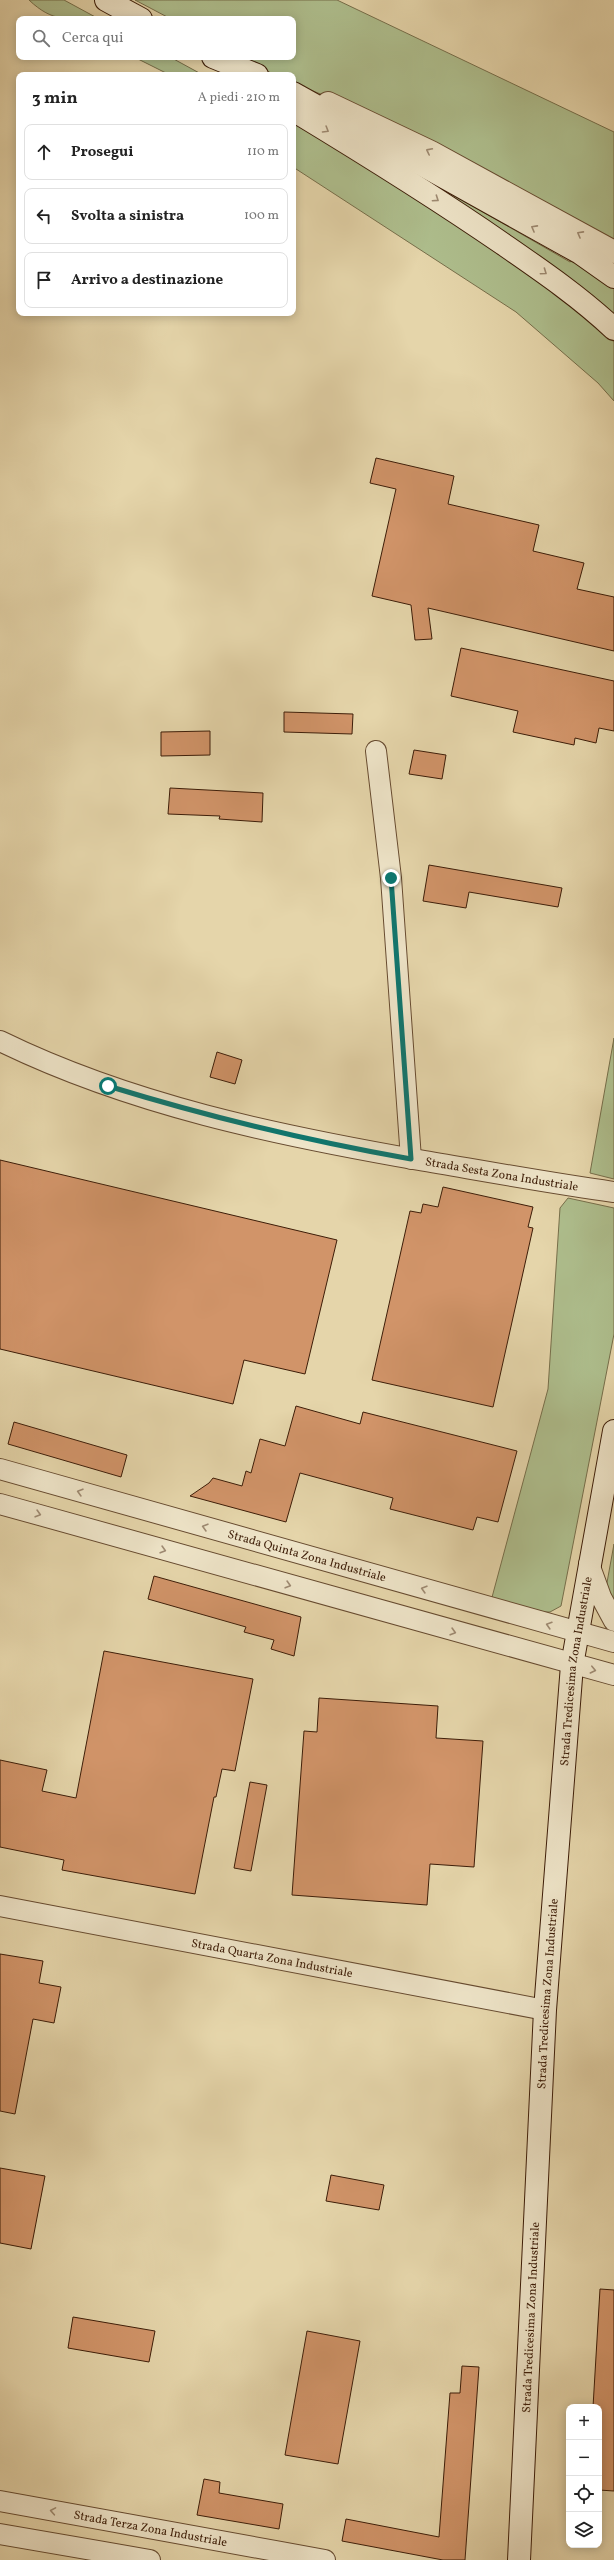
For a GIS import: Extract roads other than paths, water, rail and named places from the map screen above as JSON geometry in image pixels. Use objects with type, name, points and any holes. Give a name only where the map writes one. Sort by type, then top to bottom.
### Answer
[{"type":"main road","points":[[106,0],[135,16]]},
{"type":"main road","points":[[215,60],[233,72]]},
{"type":"main road","points":[[220,60],[250,72]]},
{"type":"main road","points":[[296,90],[360,117],[431,152],[614,252]]},
{"type":"main road","points":[[296,95],[580,253],[614,277]]},
{"type":"main road","points":[[296,112],[401,176],[481,229],[570,290],[614,329]]},
{"type":"main road","name":"Strada Tredicesima Zona Industriale","points":[[519,2560],[544,2010],[572,1665],[576,1633],[614,1431]]},
{"type":"street","points":[[376,751],[391,878],[411,1159]]},
{"type":"street","name":"Strada Sesta Zona Industriale","points":[[0,1041],[108,1086],[206,1116],[346,1147],[614,1192]]},
{"type":"street","name":"Strada Quinta Zona Industriale","points":[[0,1469],[576,1633],[614,1642]]},
{"type":"street","points":[[0,1504],[572,1665],[614,1675]]},
{"type":"street","points":[[589,1564],[601,1597],[614,1621]]},
{"type":"street","name":"Strada Quarta Zona Industriale","points":[[0,1906],[544,2010]]},
{"type":"street","name":"Strada Terza Zona Industriale","points":[[0,2501],[249,2553],[325,2560]]},
{"type":"street","points":[[0,2534],[150,2560]]}]
